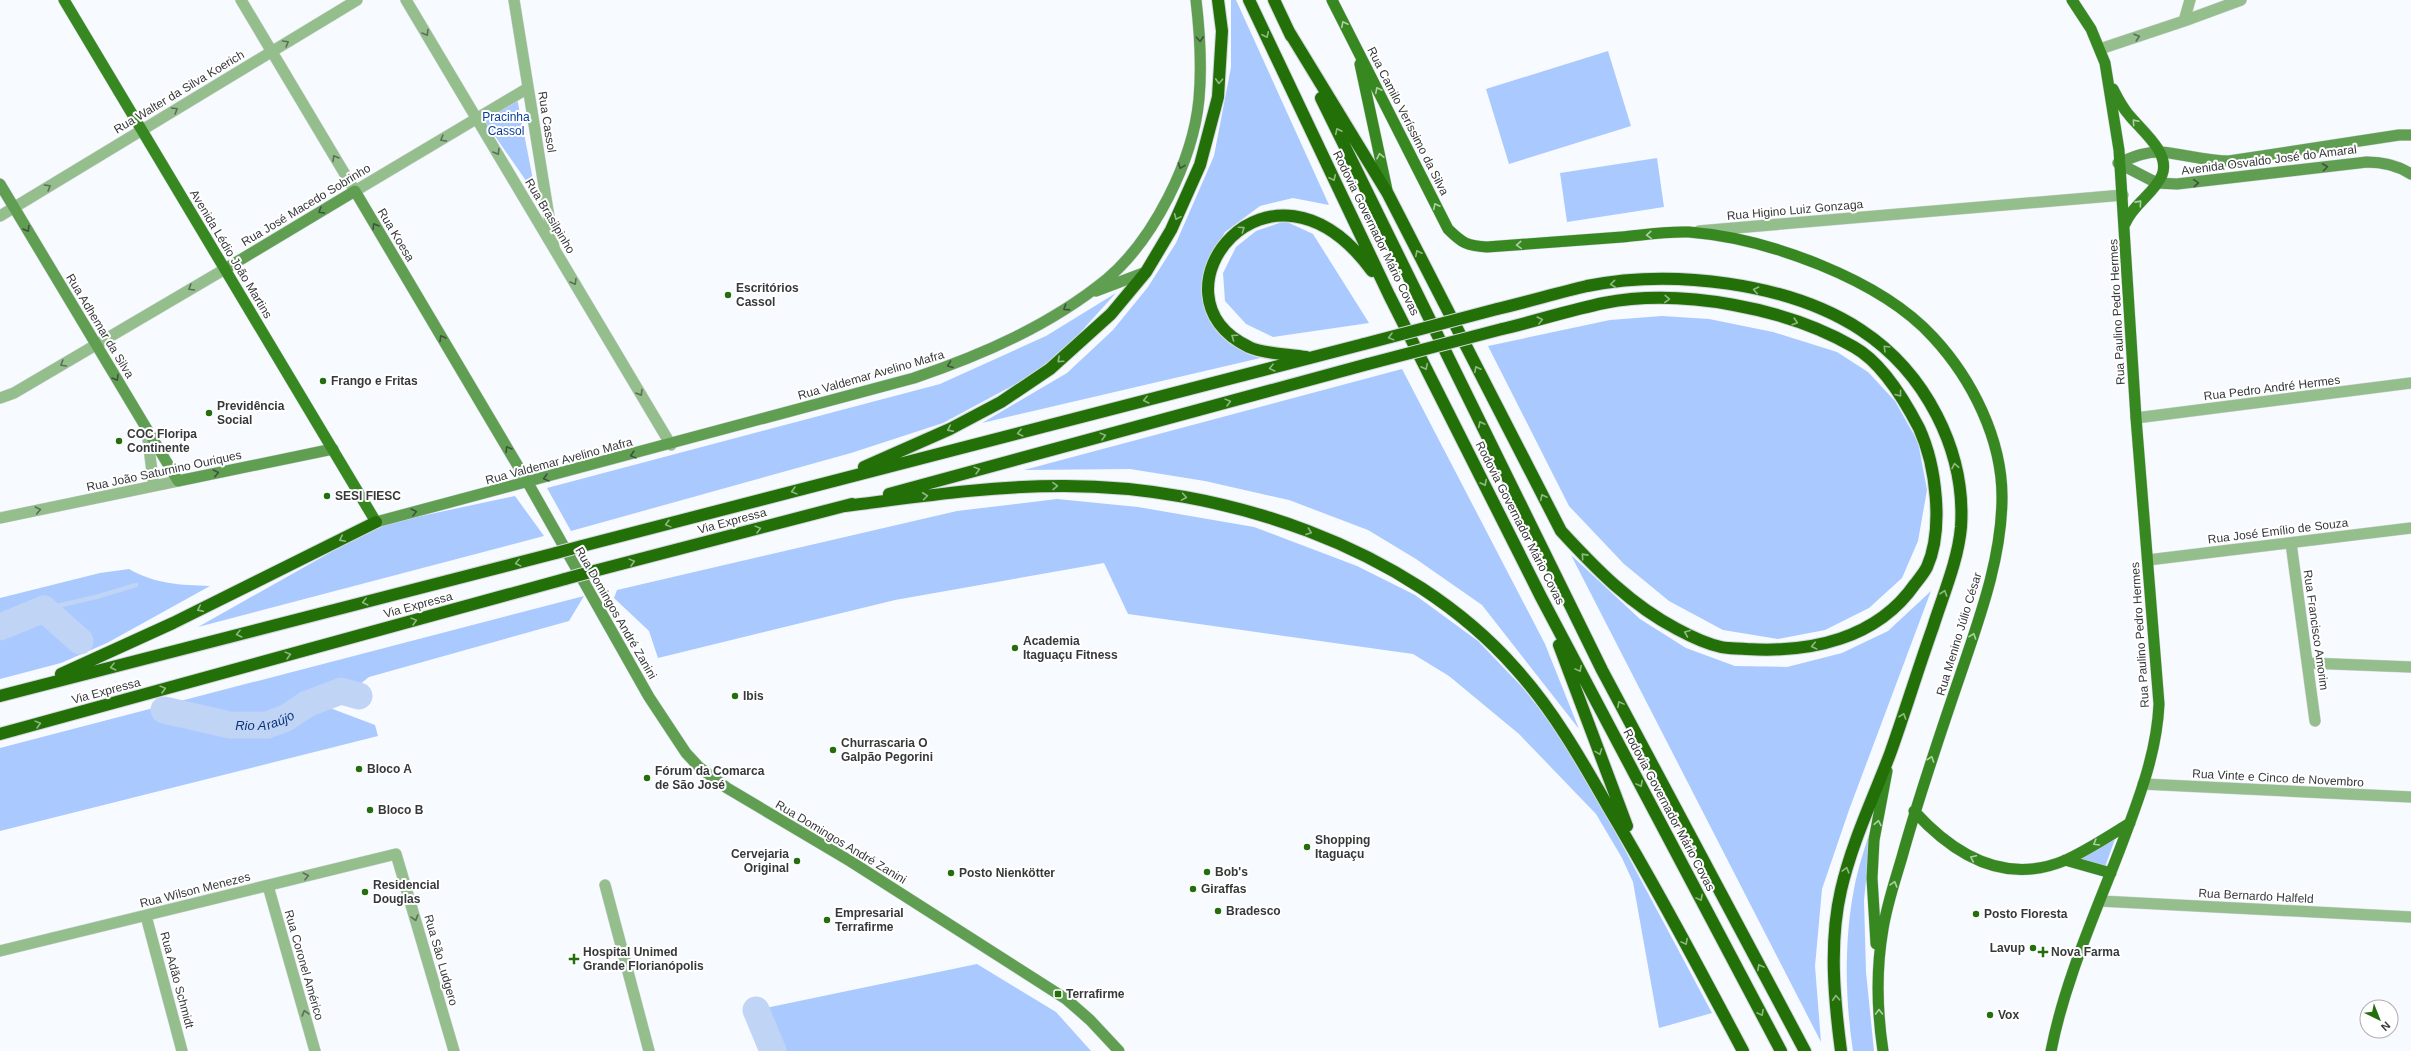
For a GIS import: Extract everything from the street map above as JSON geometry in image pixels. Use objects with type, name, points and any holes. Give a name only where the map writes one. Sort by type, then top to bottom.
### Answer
[{"type":"highway","points":[[831,482],[950,429],[1001,402],[1050,369],[1111,314],[1146,272],[1171,230],[1200,165],[1218,97],[1222,31],[1218,0]]},
{"type":"highway","name":"Rodovia Governador Mário Covas","points":[[1249,0],[1389,295],[1541,597],[1781,1051]]},
{"type":"highway","name":"Rodovia Governador Mário Covas","points":[[1274,0],[1602,670],[1805,1051]]},
{"type":"highway","points":[[845,506],[1368,364],[1502,329],[1606,303],[1653,299],[1699,301],[1757,310],[1805,325],[1856,348],[1884,374],[1907,405],[1926,444],[1934,481],[1936,534],[1927,567],[1907,596],[1885,617],[1852,636],[1811,648],[1770,650],[1721,647],[1677,629],[1633,602],[1599,573],[1561,531],[1388,194],[1288,30]]},
{"type":"highway","points":[[1311,358],[1250,348],[1231,336],[1213,316],[1207,294],[1209,272],[1222,248],[1240,229],[1266,216],[1293,215],[1315,222],[1339,235],[1360,255],[1389,295]]},
{"type":"highway","points":[[831,482],[1589,286],[1657,279],[1724,283],[1789,297],[1842,318],[1883,345],[1913,378],[1937,416],[1952,450],[1962,500],[1961,530],[1953,566],[1890,753],[1856,837],[1840,893],[1834,969],[1841,1051]]},
{"type":"highway","name":"Via Expressa","points":[[0,696],[831,482]]},
{"type":"highway","points":[[845,506],[1015,486],[1111,487],[1157,492],[1231,507],[1312,534],[1359,554],[1403,577],[1446,605],[1479,632],[1515,668],[1553,715],[1639,859],[1743,1051]]},
{"type":"highway","name":"Via Expressa","points":[[0,734],[594,571],[845,506]]},
{"type":"highway","points":[[31,688],[180,620],[376,522]]},
{"type":"highway","points":[[1541,597],[1639,859]]},
{"type":"main road","name":"Avenida Lédio João Martins","points":[[64,0],[376,522]]},
{"type":"main road","name":"Rua Valdemar Avelino Mafra","points":[[376,522],[528,483],[874,390],[950,366],[1023,333],[1083,297],[1107,278],[1142,241],[1165,204],[1181,166],[1199,101],[1201,62],[1196,0]]},
{"type":"main road","name":"Rua Camilo Veríssimo da Silva","points":[[1332,0],[1448,229],[1469,246]]},
{"type":"main road","points":[[2072,0],[2100,49],[2109,79],[2118,101],[2160,152]]},
{"type":"main road","points":[[1356,48],[1388,194]]},
{"type":"main road","name":"Rua Paulino Pedro Hermes","points":[[2051,1051],[2068,988],[2130,823],[2143,784],[2156,740],[2159,704],[2136,418],[2123,195],[2118,163],[2119,150],[2109,79]]},
{"type":"main road","name":"Avenida Osvaldo José do Amaral","points":[[2118,163],[2137,156],[2160,152],[2211,161],[2229,161],[2399,135],[2411,135]]},
{"type":"main road","name":"Rua Paulino Pedro Hermes","points":[[2125,225],[2129,214],[2157,183],[2162,175],[2164,166],[2160,152]]},
{"type":"main road","name":"Avenida Osvaldo José do Amaral","points":[[2118,163],[2157,183],[2196,183],[2367,162],[2383,162],[2396,166],[2411,174]]},
{"type":"main road","name":"Rua Adhemar da Silva","points":[[0,184],[146,431],[178,480]]},
{"type":"main road","name":"Rua José Macedo Sobrinho","points":[[225,268],[354,191]]},
{"type":"main road","name":"Rua Koesa","points":[[354,191],[528,483]]},
{"type":"main road","name":"Rua Higino Luiz Gonzaga","points":[[1469,246],[1487,247],[1688,232]]},
{"type":"main road","name":"Rua Menino Júlio César","points":[[1688,232],[1736,240],[1768,248],[1838,272],[1870,288],[1925,328],[1946,351],[1964,377],[1984,416],[1996,451],[2002,495],[2001,518],[1993,568],[1982,611],[1914,811],[1887,912],[1878,973],[1879,1025],[1883,1051]]},
{"type":"main road","points":[[1083,297],[1146,272]]},
{"type":"main road","name":"Rua João Saturnino Ouriques","points":[[178,480],[333,449]]},
{"type":"main road","name":"Rua Domingos André Zanini","points":[[528,483],[652,703],[678,742],[699,767],[734,792],[850,861],[1066,999],[1090,1020],[1119,1051]]},
{"type":"main road","points":[[1878,973],[1872,878],[1874,840],[1890,753]]},
{"type":"main road","points":[[1914,811],[1944,841],[1983,863],[2016,869],[2043,866],[2065,860],[2130,823]]},
{"type":"main road","points":[[2065,860],[2111,873]]},
{"type":"street","name":"Rua Koesa","points":[[241,0],[354,191]]},
{"type":"street","name":"Rua Walter da Silva Koerich","points":[[0,216],[357,0]]},
{"type":"street","name":"Rua Brasilpinho","points":[[406,0],[671,445]]},
{"type":"street","name":"Rua Cassol","points":[[514,0],[554,248]]},
{"type":"street","points":[[2184,21],[2190,0]]},
{"type":"street","points":[[2100,49],[2241,0]]},
{"type":"street","name":"Rua José Macedo Sobrinho","points":[[354,191],[528,88]]},
{"type":"street","name":"Rua Higino Luiz Gonzaga","points":[[1688,232],[2123,195]]},
{"type":"street","name":"Rua José Macedo Sobrinho","points":[[0,398],[14,393],[225,268]]},
{"type":"street","name":"Rua Pedro André Hermes","points":[[2136,418],[2411,383]]},
{"type":"street","points":[[146,431],[153,480]]},
{"type":"street","name":"Rua João Saturnino Ouriques","points":[[0,518],[178,480]]},
{"type":"street","name":"Rua José Emílio de Souza","points":[[2148,560],[2411,528]]},
{"type":"street","name":"Rua Francisco Amorim","points":[[2291,543],[2315,721]]},
{"type":"street","points":[[2308,662],[2411,667]]},
{"type":"street","name":"Rua Vinte e Cinco de Novembro","points":[[2143,784],[2411,797]]},
{"type":"street","name":"Rua Wilson Menezes","points":[[0,951],[396,854]]},
{"type":"street","name":"Rua São Ludgero","points":[[396,854],[454,1051]]},
{"type":"street","points":[[605,885],[649,1051]]},
{"type":"street","name":"Rua Coronel Américo","points":[[268,886],[315,1051]]},
{"type":"street","name":"Rua Bernardo Halfeld","points":[[2100,901],[2411,917]]},
{"type":"street","name":"Rua Adão Schmidt","points":[[146,916],[182,1051]]},
{"type":"green space","points":[[1231,0],[1236,0],[1329,205],[1293,198],[1260,206],[1225,232],[1208,262],[1202,297],[1212,321],[1237,346],[1269,356],[982,423],[1067,373],[1113,330],[1148,287],[1176,243],[1214,156],[1231,67]]},
{"type":"green space","points":[[1608,51],[1631,126],[1509,164],[1486,89]]},
{"type":"green space","name":"Pracinha Cassol","points":[[517,98],[536,195],[483,119]]},
{"type":"green space","points":[[1657,158],[1664,207],[1567,222],[1560,173]]},
{"type":"green space","points":[[1285,221],[1313,234],[1369,323],[1273,337],[1246,324],[1225,301],[1223,273],[1236,247],[1256,231]]},
{"type":"green space","points":[[1116,293],[1067,347],[1027,378],[943,423],[851,453],[571,531],[547,488],[940,384],[1046,336]]},
{"type":"green space","points":[[1662,316],[1709,319],[1773,332],[1837,352],[1868,372],[1895,401],[1918,442],[1927,490],[1918,541],[1902,578],[1869,608],[1825,630],[1778,639],[1723,630],[1669,601],[1624,564],[1569,506],[1488,346],[1610,320]]},
{"type":"green space","points":[[1402,369],[1545,644],[1579,729],[1482,605],[1416,559],[1368,530],[1289,500],[1205,481],[1130,469],[1024,470]]},
{"type":"green space","points":[[515,496],[544,536],[198,627],[379,525]]},
{"type":"green space","points":[[1057,499],[1138,507],[1254,527],[1357,566],[1415,595],[1478,641],[1523,688],[1561,737],[1603,809],[1712,1013],[1659,1028],[1633,882],[1622,858],[1596,814],[1519,734],[1449,676],[1413,654],[1128,614],[1104,563],[895,600],[658,658],[649,631],[614,598],[617,590],[957,511]]},
{"type":"green space","points":[[1571,555],[1640,619],[1686,648],[1735,666],[1787,667],[1842,653],[1888,631],[1931,591],[1849,810],[1822,889],[1815,966],[1821,1042]]},
{"type":"green space","points":[[129,569],[158,581],[210,586],[107,643],[61,663],[0,679],[0,598],[100,573]]},
{"type":"green space","points":[[584,596],[569,621],[369,677],[330,708],[375,725],[378,736],[0,831],[0,748]]},
{"type":"green space","points":[[1872,824],[1864,900],[1866,972],[1874,1051],[1853,1051],[1847,991],[1848,929],[1856,881]]},
{"type":"green space","points":[[2115,839],[2105,867],[2079,860]]},
{"type":"green space","points":[[977,964],[1056,1012],[1091,1051],[773,1051],[756,1010]]},
{"type":"waterway","points":[[44,609],[96,597],[136,585]]},
{"type":"waterway","name":"Rio Araújo","points":[[0,627],[44,609],[80,641]]},
{"type":"waterway","name":"Rio Araújo","points":[[164,710],[230,725],[267,725],[286,718],[307,704],[341,691],[359,696]]},
{"type":"waterway","name":"Rio Araújo","points":[[756,1010],[773,1051]]},
{"type":"place","name":"Escritórios Cassol","points":[[728,295]]},
{"type":"place","name":"Frango e Fritas","points":[[323,381]]},
{"type":"place","name":"Previdência Social","points":[[209,413]]},
{"type":"place","name":"COC Floripa Continente","points":[[119,441]]},
{"type":"place","name":"SESI FIESC","points":[[327,496]]},
{"type":"place","name":"Academia Itaguaçu Fitness","points":[[1015,648]]},
{"type":"place","name":"Ibis","points":[[735,696]]},
{"type":"place","name":"Churrascaria O Galpão Pegorini","points":[[833,750]]},
{"type":"place","name":"Bloco A","points":[[359,769]]},
{"type":"place","name":"Fórum da Comarca de São José","points":[[647,778]]},
{"type":"place","name":"Bloco B","points":[[370,810]]},
{"type":"place","name":"Shopping Itaguaçu","points":[[1307,847]]},
{"type":"place","name":"Cervejaria Original","points":[[797,861]]},
{"type":"place","name":"Bob's","points":[[1207,872]]},
{"type":"place","name":"Posto Nienkötter","points":[[951,873]]},
{"type":"place","name":"Giraffas","points":[[1193,889]]},
{"type":"place","name":"Residencial Douglas","points":[[365,892]]},
{"type":"place","name":"Bradesco","points":[[1218,911]]},
{"type":"place","name":"Posto Floresta","points":[[1976,914]]},
{"type":"place","name":"Empresarial Terrafirme","points":[[827,920]]},
{"type":"place","name":"Lavup","points":[[2033,948]]},
{"type":"place","name":"Nova Farma","points":[[2043,952]]},
{"type":"place","name":"Hospital Unimed Grande Florianópolis","points":[[574,959]]},
{"type":"place","name":"Terrafirme","points":[[1058,994]]},
{"type":"place","name":"Vox","points":[[1990,1015]]}]
